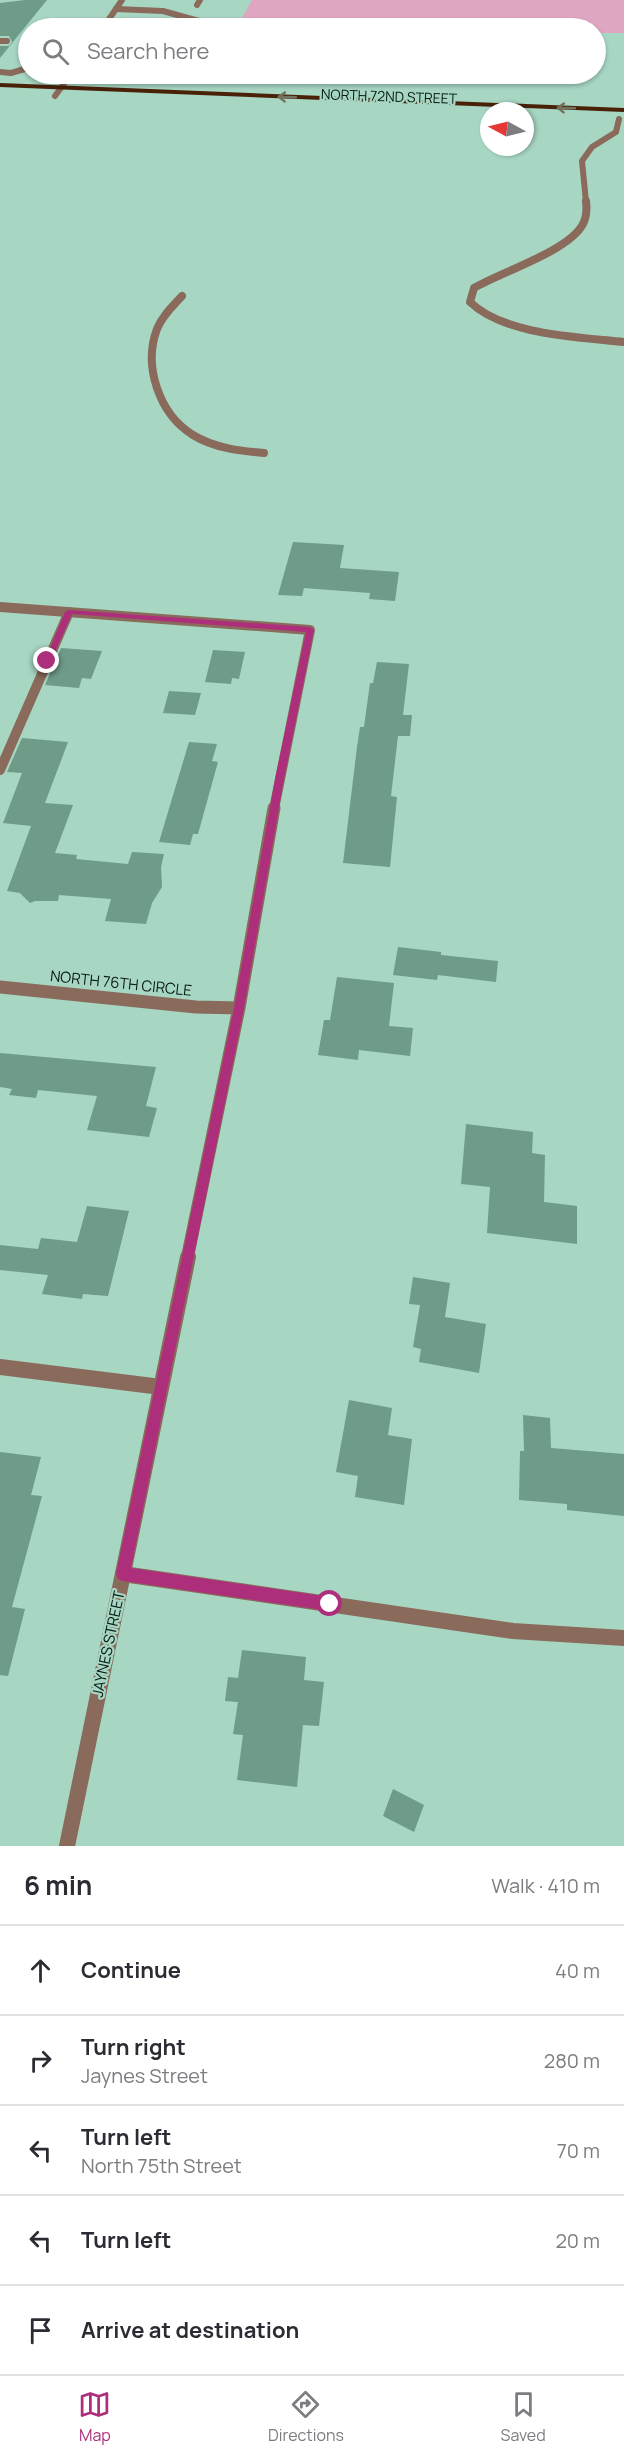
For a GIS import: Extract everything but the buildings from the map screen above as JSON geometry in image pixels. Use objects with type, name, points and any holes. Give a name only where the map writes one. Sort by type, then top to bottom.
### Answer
[{"type":"main road","name":"NORTH 72ND STREET","points":[[1,88],[61,88],[624,110]]},
{"type":"main road","name":"NORTH 72ND STREET","points":[[1,88],[55,96],[480,113]]},
{"type":"main road","points":[[534,115],[621,119]]},
{"type":"street","points":[[110,18],[122,0]]},
{"type":"street","points":[[116,9],[163,11],[190,18]]},
{"type":"street","points":[[0,41],[7,41]]},
{"type":"street","points":[[0,72],[18,71]]},
{"type":"street","points":[[1,88],[11,73]]},
{"type":"street","points":[[55,96],[64,84]]},
{"type":"street","points":[[621,119],[616,132],[593,147],[584,157],[582,169],[587,213],[580,228],[560,244],[474,288],[470,302],[477,311],[501,322],[624,342]]},
{"type":"street","points":[[182,297],[162,319],[153,341],[154,369],[158,389],[165,406],[184,429],[202,440],[226,447],[264,453]]},
{"type":"street","points":[[0,607],[69,612],[0,770]]},
{"type":"street","name":"JAYNES STREET","points":[[67,1846],[239,1008],[279,779],[310,630],[69,612]]},
{"type":"street","name":"NORTH 76TH CIRCLE","points":[[0,987],[196,1007],[239,1008]]},
{"type":"street","points":[[0,1367],[161,1387]]},
{"type":"street","points":[[123,1574],[513,1631],[624,1638]]},
{"type":"shaded area","points":[[252,0],[624,0],[624,33],[606,33],[606,18],[242,18]]},
{"type":"route","points":[[47,661],[69,612],[310,630],[279,779],[252,943],[123,1574],[330,1604]]}]
